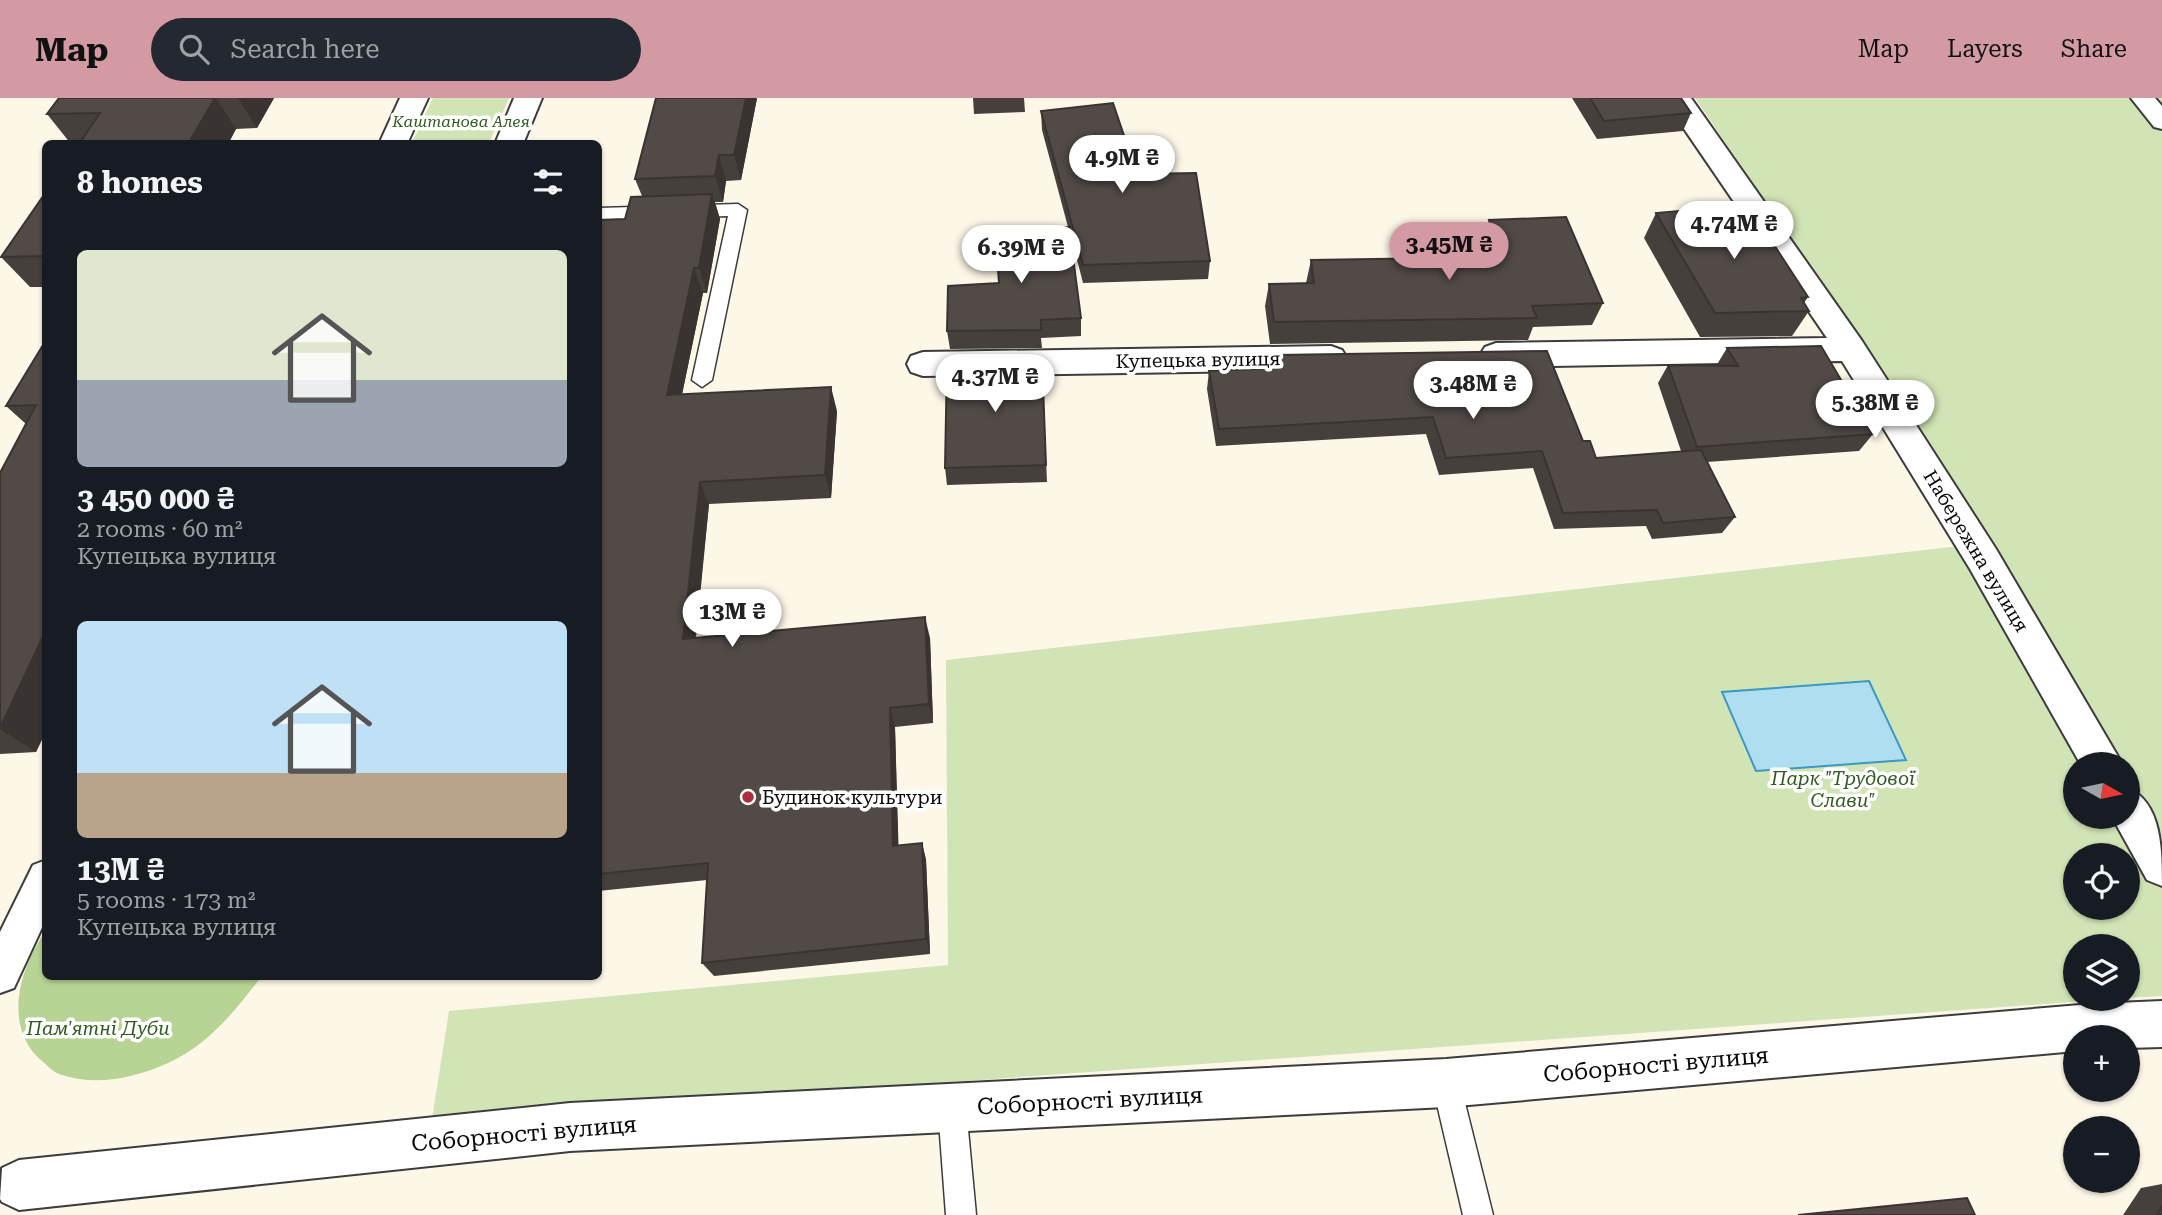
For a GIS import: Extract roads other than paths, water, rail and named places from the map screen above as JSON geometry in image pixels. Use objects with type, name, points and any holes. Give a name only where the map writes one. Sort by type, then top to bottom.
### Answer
[{"type":"street","points":[[395,140],[414,98]]},
{"type":"street","points":[[511,140],[528,98]]},
{"type":"street","name":"Набережна вулиця","points":[[1676,98],[1851,349],[1983,559],[2095,752]]},
{"type":"street","points":[[2143,98],[2162,122]]},
{"type":"street","points":[[1465,356],[1851,349]]},
{"type":"street","name":"Купецька вулиця","points":[[923,364],[1367,357]]},
{"type":"street","points":[[2140,828],[2162,866]]},
{"type":"street","points":[[0,974],[42,885]]},
{"type":"street","name":"Соборності вулиця","points":[[19,1195],[570,1127],[1446,1083],[2092,1027],[2162,1024]]},
{"type":"lane","points":[[602,214],[738,210],[702,380]]},
{"type":"lane","points":[[1446,1083],[1478,1215]]},
{"type":"lane","points":[[952,1108],[961,1215]]},
{"type":"water","points":[[1869,681],[1906,760],[1756,771],[1722,692]]},
{"type":"place","name":"Будинок культури","points":[[748,797]]},
{"type":"park label","name":"Каштанова Алея","points":[[461,121]]},
{"type":"park label","name":"Парк \"Трудової Слави\"","points":[[1843,789]]},
{"type":"park label","name":"Пам'ятні Дуби","points":[[98,1028]]}]
